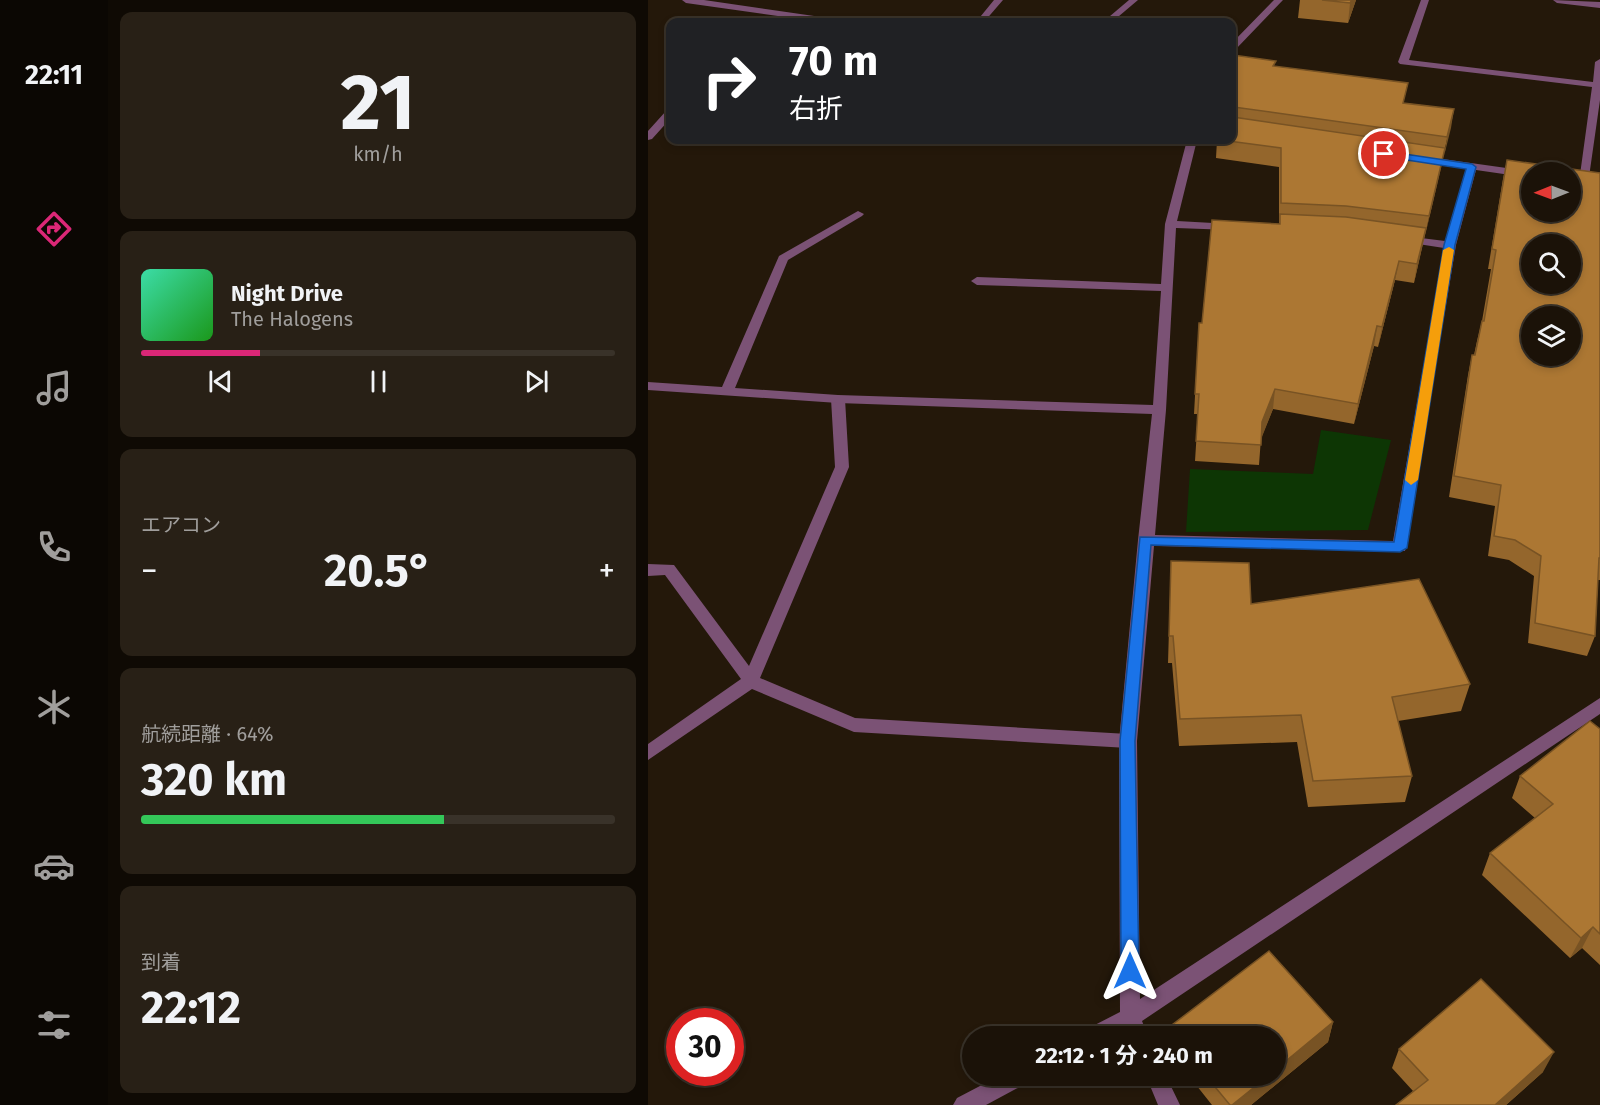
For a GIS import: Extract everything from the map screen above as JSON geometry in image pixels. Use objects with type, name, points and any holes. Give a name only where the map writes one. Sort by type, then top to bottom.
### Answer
[{"type":"street","points":[[686,0],[807,18]]},
{"type":"street","points":[[983,18],[999,0]]},
{"type":"street","points":[[1112,18],[1134,0]]},
{"type":"street","points":[[1236,44],[1279,0]]},
{"type":"street","points":[[1425,0],[1403,62],[1597,85]]},
{"type":"street","points":[[1557,0],[1600,4]]},
{"type":"street","points":[[759,18],[765,12]]},
{"type":"street","points":[[1581,182],[1588,183],[1600,61]]},
{"type":"street","points":[[651,131],[666,117]]},
{"type":"street","points":[[1134,1026],[1130,1017],[1128,741],[1145,540],[1159,410],[1171,224],[1190,144]]},
{"type":"street","points":[[1414,158],[1521,174]]},
{"type":"street","points":[[1145,540],[1400,548],[1449,245],[1472,167]]},
{"type":"street","points":[[727,390],[783,258],[858,214]]},
{"type":"street","points":[[1171,224],[1240,227]]},
{"type":"street","points":[[1390,237],[1449,245]]},
{"type":"street","points":[[977,281],[1166,288]]},
{"type":"street","points":[[648,386],[838,399],[1159,410]]},
{"type":"street","points":[[648,753],[751,681],[842,467],[838,399]]},
{"type":"street","points":[[648,570],[669,569],[751,681],[854,725],[1128,741]]},
{"type":"street","points":[[1113,1026],[1130,1017],[1600,705]]},
{"type":"street","points":[[964,1105],[1001,1086]]},
{"type":"street","points":[[1160,1086],[1169,1105]]},
{"type":"green space","points":[[1321,430],[1391,440],[1368,530],[1186,532],[1190,469],[1313,474]]},
{"type":"building","points":[[1322,0],[1352,0],[1350,3]]},
{"type":"building","points":[[1236,55],[1276,61],[1273,66],[1408,83],[1403,103],[1454,109],[1447,137],[1236,107]]},
{"type":"building","points":[[1236,117],[1445,148],[1429,216],[1346,206],[1281,203],[1281,148],[1236,142]]},
{"type":"building","points":[[1507,160],[1521,162],[1521,222],[1581,222],[1581,170],[1600,173],[1600,558],[1595,636],[1535,623],[1541,556],[1515,540],[1494,536],[1501,485],[1454,476],[1472,355],[1475,355],[1482,321],[1484,321],[1496,250],[1492,249]]},
{"type":"building","points":[[1280,214],[1346,217],[1426,228],[1417,264],[1399,261],[1382,327],[1377,326],[1358,404],[1275,389],[1262,422],[1261,445],[1196,441],[1199,394],[1195,394],[1199,323],[1202,323],[1212,220],[1280,224]]},
{"type":"building","points":[[1171,561],[1249,563],[1251,604],[1419,579],[1470,684],[1392,697],[1412,776],[1313,781],[1301,715],[1180,719],[1173,636],[1169,636]]},
{"type":"building","points":[[1590,721],[1600,729],[1600,934],[1593,927],[1581,938],[1490,853],[1553,804],[1520,776]]},
{"type":"building","points":[[1269,951],[1333,1022],[1286,1061],[1286,1026],[1171,1026]]},
{"type":"building","points":[[1481,979],[1554,1052],[1495,1105],[1396,1105],[1428,1080],[1399,1049]]},
{"type":"building","points":[[1214,1086],[1256,1086],[1232,1105]]},
{"type":"slow traffic","points":[[1411,480],[1449,250]]},
{"type":"route","points":[[1130,971],[1128,741],[1145,540],[1400,548],[1449,245],[1472,167],[1384,154]]}]
